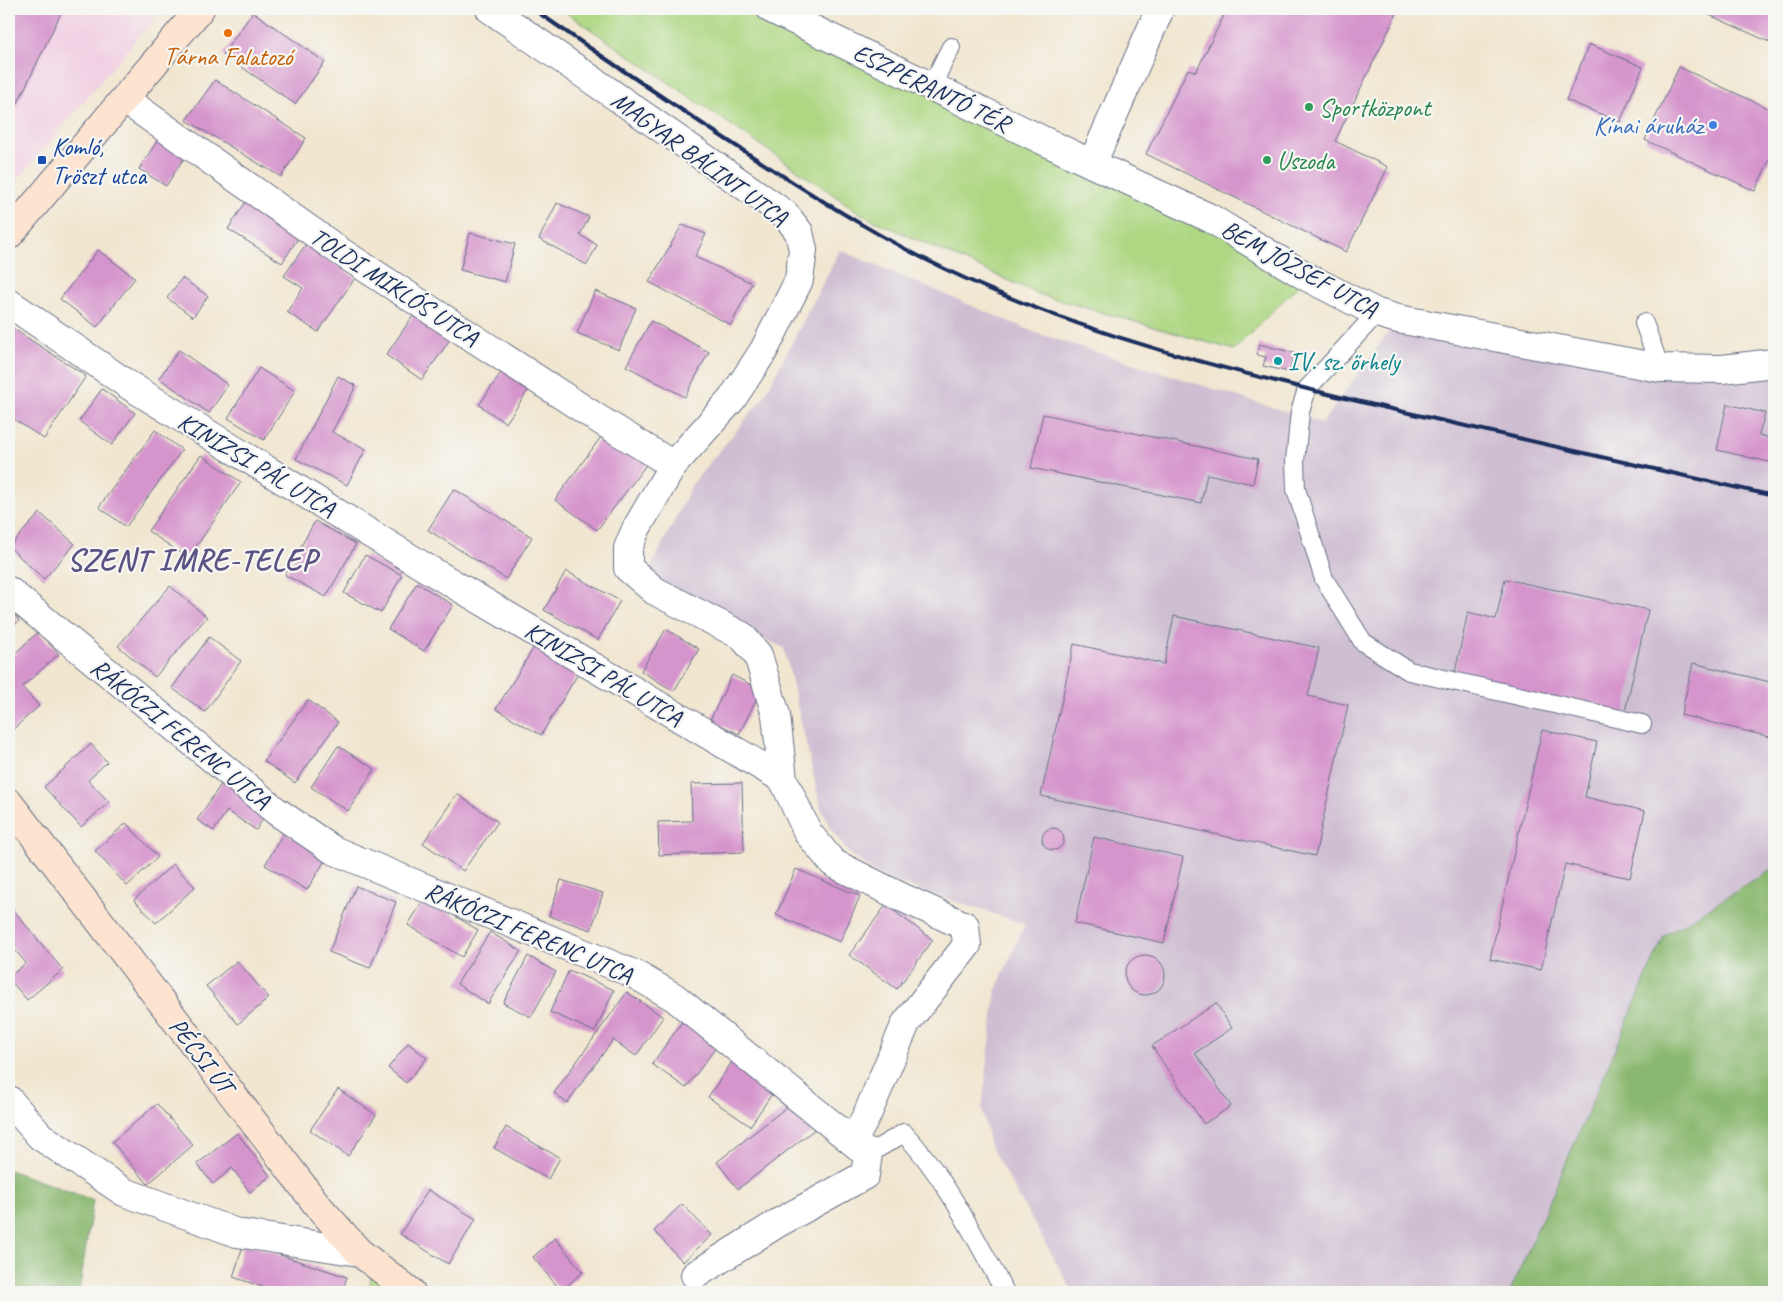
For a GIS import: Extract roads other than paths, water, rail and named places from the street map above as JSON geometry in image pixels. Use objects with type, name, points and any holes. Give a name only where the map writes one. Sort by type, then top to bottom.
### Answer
[{"type":"main road","points":[[9,235],[200,9]]},
{"type":"main road","name":"PÉCSI ÚT","points":[[9,803],[318,1206],[359,1252],[411,1292]]},
{"type":"street","name":"MAGYAR BÁLINT UTCA","points":[[490,9],[785,214],[799,232],[803,250],[799,280],[764,350],[732,399],[672,465],[636,529],[628,548],[628,568],[655,591],[742,636],[758,655],[776,715],[783,778]]},
{"type":"street","name":"ESZPERANTÓ TÉR","points":[[771,9],[1092,164]]},
{"type":"street","points":[[1092,164],[1160,9]]},
{"type":"street","name":"TOLDI MIKLÓS UTCA","points":[[124,99],[341,252],[672,465]]},
{"type":"street","name":"BEM JÓZSEF UTCA","points":[[1092,164],[1210,218],[1307,277],[1377,313],[1398,319],[1660,368],[1722,369],[1774,363]]},
{"type":"street","name":"KINIZSI PÁL UTCA","points":[[9,303],[143,395],[418,563],[783,778]]},
{"type":"street","name":"RÁKÓCZI FERENC UTCA","points":[[9,591],[276,811],[333,850],[634,974],[674,997],[861,1147]]},
{"type":"street","points":[[695,1275],[778,1223],[866,1175],[861,1147],[867,1115],[906,1023],[967,945],[965,926],[833,863],[808,833],[783,778]]},
{"type":"street","points":[[9,1100],[40,1136],[124,1192],[236,1233],[359,1252]]},
{"type":"lane","points":[[931,87],[951,47]]},
{"type":"lane","points":[[1377,313],[1307,389],[1300,412],[1294,461],[1296,489],[1324,578],[1363,642],[1408,671],[1642,724]]},
{"type":"lane","points":[[1644,323],[1660,368]]},
{"type":"lane","points":[[861,1147],[904,1133],[921,1151],[949,1193],[1005,1292]]},
{"type":"railway","points":[[533,9],[714,131],[858,223],[945,269],[1050,313],[1157,349],[1267,379],[1427,418],[1774,496]]},
{"type":"place","name":"Tárna Falatozó","points":[[228,33]]},
{"type":"place","name":"Sportközpont","points":[[1309,107]]},
{"type":"place","name":"Kínai áruház","points":[[1713,125]]},
{"type":"place","name":"Komló, Tröszt utca","points":[[42,160]]},
{"type":"place","name":"Uszoda","points":[[1267,160]]},
{"type":"place","name":"IV. sz. őrhely","points":[[1278,361]]},
{"type":"district","name":"SZENT IMRE-TELEP","points":[[192,560]]}]
